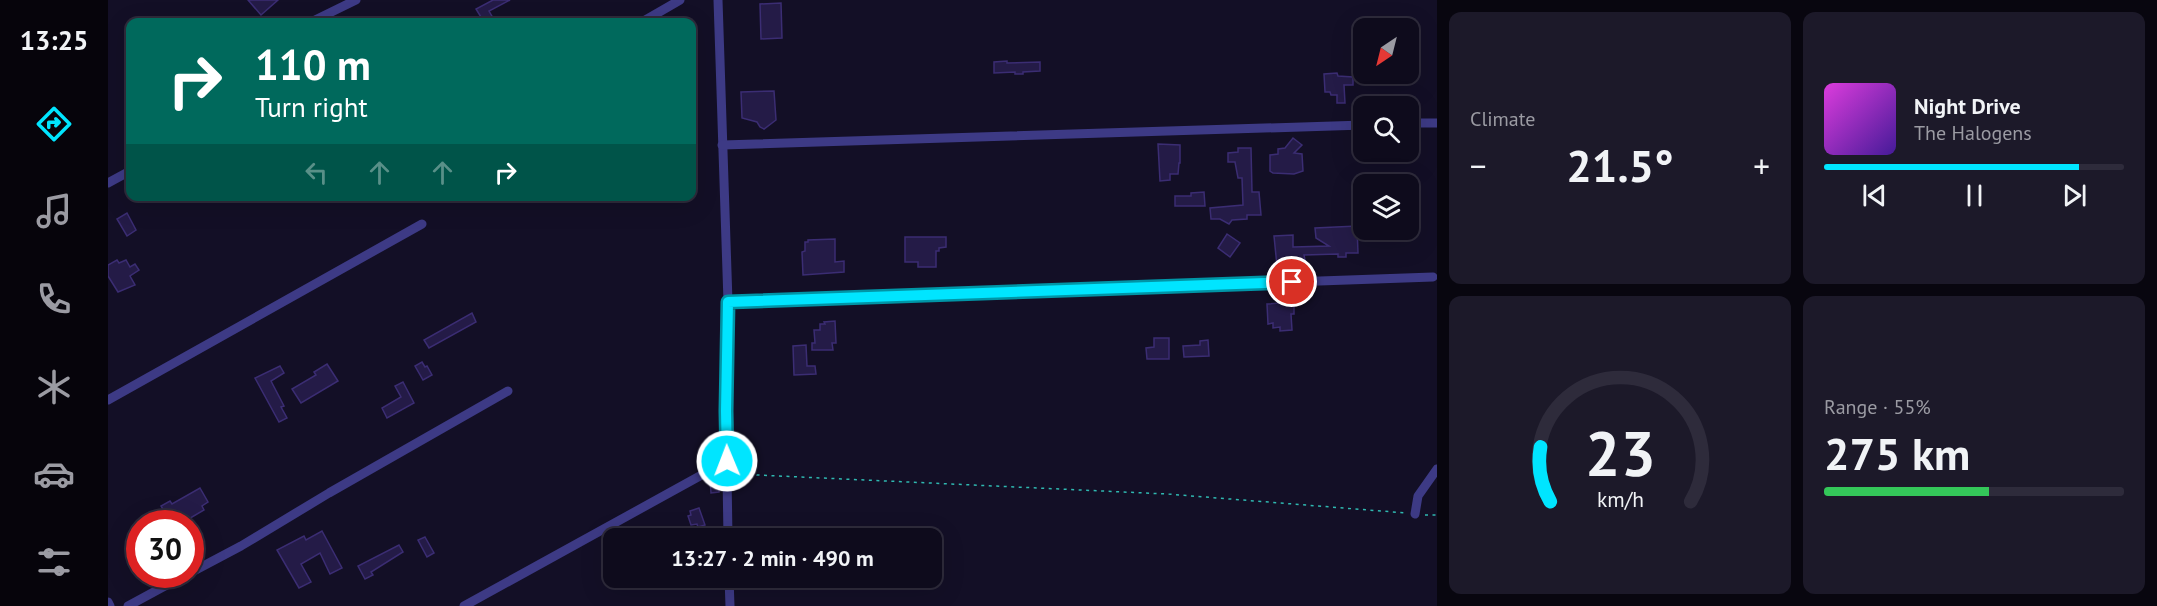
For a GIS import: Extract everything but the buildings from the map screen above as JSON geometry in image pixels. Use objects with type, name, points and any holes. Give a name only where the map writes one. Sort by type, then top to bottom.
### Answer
[{"type":"street","points":[[319,18],[356,0]]},
{"type":"street","points":[[649,18],[680,0]]},
{"type":"street","points":[[718,0],[728,302],[726,411],[728,528]]},
{"type":"street","points":[[1419,123],[1437,123]]},
{"type":"street","points":[[722,145],[1353,125]]},
{"type":"street","points":[[108,183],[126,173]]},
{"type":"street","points":[[108,400],[422,224]]},
{"type":"street","points":[[728,302],[1433,277]]},
{"type":"street","points":[[204,566],[508,391]]},
{"type":"street","points":[[464,606],[727,461]]},
{"type":"street","points":[[1415,514],[1418,496],[1437,469]]},
{"type":"street","points":[[128,606],[162,588]]},
{"type":"street","points":[[729,588],[730,606]]},
{"type":"street","points":[[108,602],[110,606]]},
{"type":"path","points":[[727,473],[749,468],[757,475],[1167,494],[1437,515]]},
{"type":"route","points":[[727,461],[728,302],[1292,282]]}]
